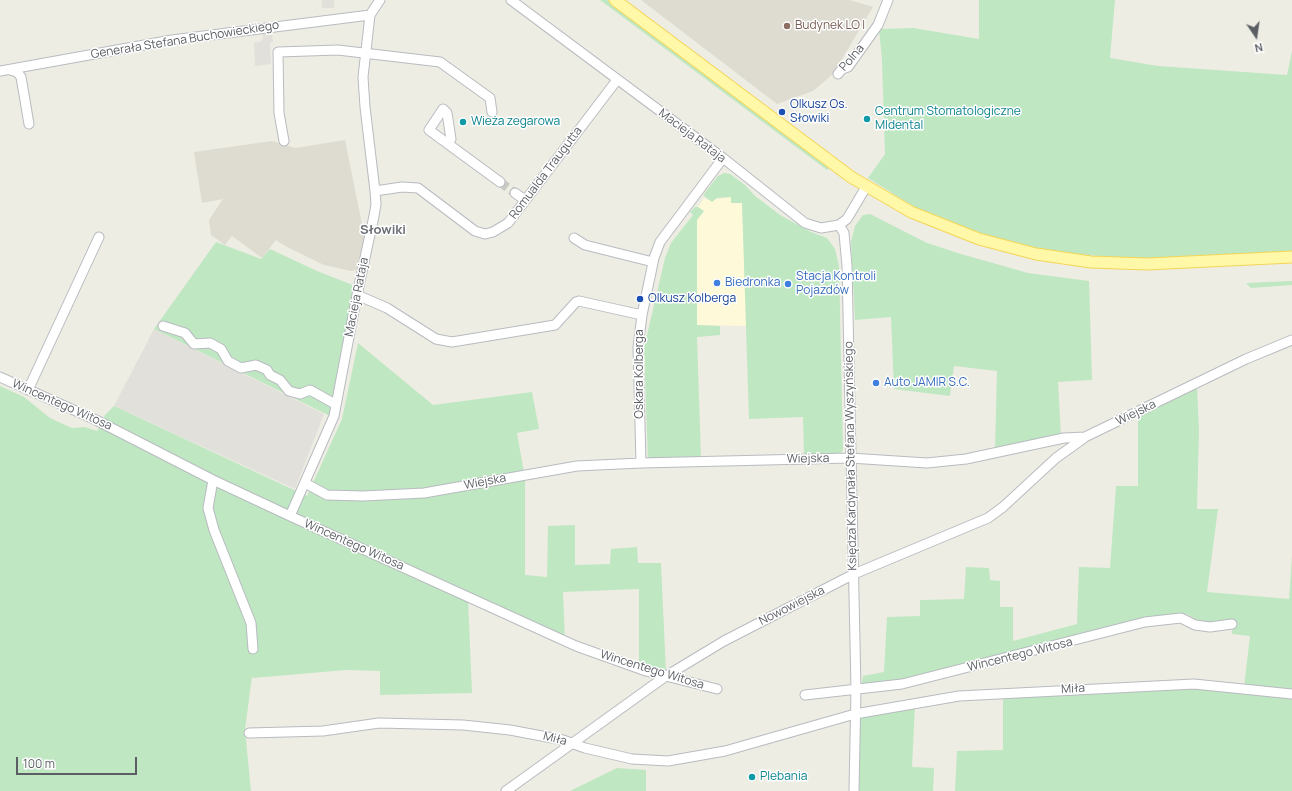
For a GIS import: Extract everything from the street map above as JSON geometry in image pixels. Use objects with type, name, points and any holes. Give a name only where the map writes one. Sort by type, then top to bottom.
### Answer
[{"type":"main road","points":[[615,0],[866,187],[911,212],[979,239],[1036,254],[1091,262],[1147,264],[1292,257]]},
{"type":"street","name":"Macieja Rataja","points":[[290,516],[334,416],[374,216],[376,204],[375,191],[363,77],[370,15],[380,0]]},
{"type":"street","name":"Macieja Rataja","points":[[511,0],[723,158],[805,223],[821,228],[839,225]]},
{"type":"street","name":"Polna","points":[[838,74],[842,69],[848,67],[878,25],[888,0]]},
{"type":"street","name":"Generała Stefana Buchowieckiego","points":[[4,71],[172,40],[370,15]]},
{"type":"street","points":[[284,141],[279,113],[278,52],[324,50],[440,62],[490,98],[492,112]]},
{"type":"street","points":[[4,71],[17,72],[21,76],[28,124]]},
{"type":"street","name":"Romualda Traugutta","points":[[375,191],[402,187],[418,188],[475,231],[485,234],[501,229],[508,223],[524,200],[617,80]]},
{"type":"street","points":[[448,143],[500,182]]},
{"type":"street","name":"Oskara Kolberga","points":[[641,463],[638,347],[642,315],[653,262],[660,242],[723,158]]},
{"type":"street","points":[[839,225],[847,219],[866,187]]},
{"type":"street","points":[[515,193],[524,200]]},
{"type":"street","name":"Księdza Kardynała Stefana Wyszyńskiego","points":[[839,225],[844,233],[847,266],[856,689]]},
{"type":"street","points":[[28,390],[99,238]]},
{"type":"street","points":[[574,238],[585,245],[653,262]]},
{"type":"street","points":[[357,295],[387,308],[436,339],[452,342],[555,325],[576,302],[642,315]]},
{"type":"street","points":[[163,326],[185,333],[194,344],[210,343],[221,349],[228,361],[241,368],[256,365],[267,370],[270,375],[280,380],[289,391],[300,394],[310,390],[334,404]]},
{"type":"street","name":"Wiejska","points":[[305,484],[327,495],[363,496],[424,493],[577,466],[850,458],[927,463],[966,459],[1064,438],[1085,437],[1246,359],[1292,340]]},
{"type":"street","name":"Wincentego Witosa","points":[[0,377],[96,420],[213,480],[290,516],[576,646],[628,666],[717,689]]},
{"type":"street","name":"Nowowiejska","points":[[506,791],[666,676],[724,641],[854,574],[988,518],[1003,507],[1056,458],[1085,437]]},
{"type":"street","points":[[213,480],[208,508],[214,530],[251,623],[253,649]]},
{"type":"street","name":"Wincentego Witosa","points":[[805,695],[902,684],[1145,622],[1181,618],[1195,625],[1210,627],[1232,624]]},
{"type":"street","name":"Miła","points":[[249,733],[323,731],[379,723],[462,725],[510,730],[563,740],[572,744],[624,757],[668,761],[725,751],[856,714],[959,696],[1194,684],[1292,694]]},
{"type":"street","points":[[854,791],[856,689]]},
{"type":"shaded area","points":[[322,0],[334,0],[334,8],[322,8]]},
{"type":"shaded area","points":[[641,0],[850,0],[873,7],[833,74],[813,91],[777,104]]},
{"type":"shaded area","points":[[263,34],[272,35],[273,42],[270,43],[271,64],[255,66],[254,43],[262,41]]},
{"type":"shaded area","points":[[345,140],[365,239],[359,269],[351,271],[324,265],[276,240],[262,258],[232,236],[225,245],[211,235],[209,220],[223,199],[202,203],[194,152],[272,141],[295,148]]},
{"type":"shaded area","points":[[732,197],[742,203],[747,326],[697,325],[693,215],[704,198],[707,200]]},
{"type":"shaded area","points":[[154,329],[324,414],[295,489],[114,406]]},
{"type":"green space","points":[[600,0],[607,0],[829,168],[827,170]]},
{"type":"green space","points":[[979,0],[1115,0],[1110,58],[1158,66],[1287,75],[1292,51],[1292,254],[1149,260],[1037,251],[973,233],[916,208],[868,178],[885,154],[882,60],[879,29],[913,28],[979,39]]},
{"type":"green space","points":[[724,173],[730,174],[745,185],[755,196],[780,215],[811,232],[827,238],[835,249],[839,266],[843,450],[839,455],[804,456],[803,417],[749,419],[742,203],[731,203],[731,197],[717,198],[712,202],[703,195],[718,176]]},
{"type":"green space","points":[[695,207],[698,207],[704,211],[697,220],[697,325],[720,326],[720,335],[697,337],[701,458],[648,461],[644,348],[665,258],[671,243],[693,215],[690,212]]},
{"type":"green space","points":[[870,214],[927,243],[961,254],[1028,273],[1089,281],[1092,380],[1058,382],[1061,435],[995,449],[997,371],[954,366],[950,396],[894,389],[891,317],[855,320],[851,242],[855,226],[863,215]]},
{"type":"green space","points":[[216,242],[261,259],[270,249],[317,271],[355,286],[330,416],[154,329]]},
{"type":"green space","points":[[1292,281],[1292,285],[1251,288],[1246,283]]},
{"type":"green space","points":[[358,343],[433,405],[532,392],[539,429],[517,433],[525,478],[525,575],[547,577],[548,526],[575,525],[575,565],[610,564],[611,549],[637,547],[638,563],[661,563],[666,674],[639,666],[639,589],[563,592],[565,641],[468,599],[472,693],[380,695],[380,671],[346,670],[253,678],[252,676],[245,730],[251,791],[0,791],[0,386],[24,397],[50,418],[72,428],[85,427],[97,431],[105,415],[114,406],[307,496],[342,419]]},
{"type":"green space","points":[[1197,386],[1199,431],[1197,509],[1218,509],[1207,592],[1289,599],[1292,555],[1292,689],[1244,687],[1250,636],[1232,634],[1233,621],[1211,623],[1195,619],[1187,614],[1139,620],[1085,632],[999,657],[902,681],[869,685],[862,683],[863,676],[884,672],[887,617],[920,616],[920,600],[964,599],[966,567],[989,568],[990,580],[1000,581],[1000,607],[1013,607],[1013,641],[1077,624],[1079,567],[1110,568],[1116,486],[1138,486],[1138,417]]},
{"type":"green space","points":[[1192,688],[1292,698],[1292,791],[955,791],[957,751],[1003,750],[1003,696]]},
{"type":"green space","points":[[915,706],[912,767],[934,768],[933,791],[852,791],[854,718]]},
{"type":"green space","points":[[617,768],[646,770],[646,791],[570,791]]},
{"type":"tunnel","points":[[500,182],[515,193]]},
{"type":"place","name":"Budynek LO I","points":[[787,26]]},
{"type":"place","name":"Olkusz Os. Słowiki","points":[[782,112]]},
{"type":"place","name":"Centrum Stomatologiczne MIdental","points":[[867,119]]},
{"type":"place","name":"Wieża zegarowa","points":[[463,122]]},
{"type":"place","name":"Biedronka","points":[[717,283]]},
{"type":"place","name":"Stacja Kontroli Pojazdów","points":[[788,284]]},
{"type":"place","name":"Olkusz Kolberga","points":[[640,299]]},
{"type":"place","name":"Auto JAMIR S.C.","points":[[876,383]]},
{"type":"place","name":"Plebania","points":[[752,777]]},
{"type":"district","name":"Słowiki","points":[[383,230]]}]
